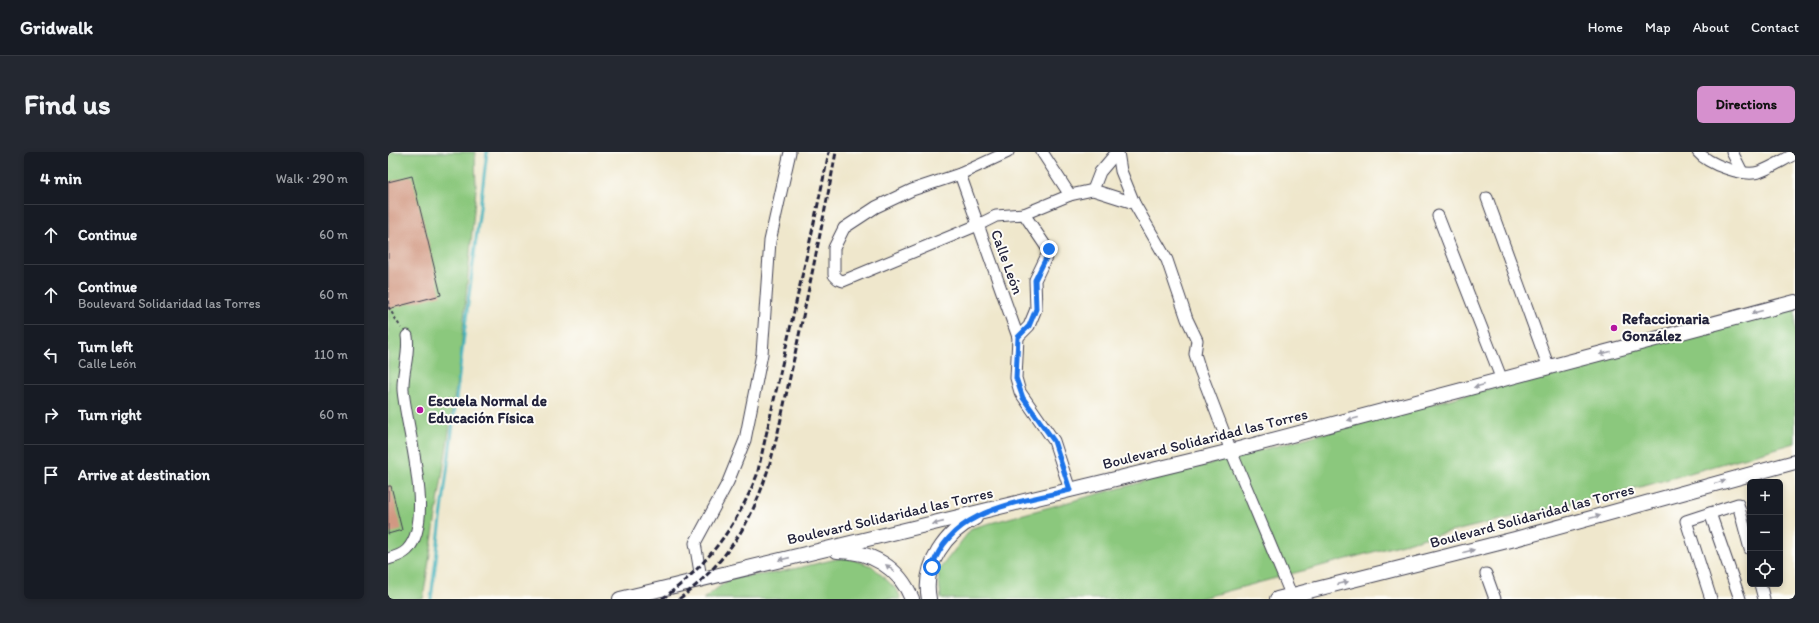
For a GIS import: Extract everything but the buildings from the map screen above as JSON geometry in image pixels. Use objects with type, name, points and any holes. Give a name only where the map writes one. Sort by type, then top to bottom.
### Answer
[{"type":"main road","name":"Boulevard Solidaridad las Torres","points":[[620,599],[701,578],[990,510],[1231,451],[1795,302]]},
{"type":"main road","name":"Boulevard Solidaridad las Torres","points":[[1277,599],[1292,597],[1515,539],[1795,462]]},
{"type":"main road","points":[[929,599],[930,578],[940,548],[960,527],[990,510]]},
{"type":"main road","points":[[806,554],[851,552],[871,557],[890,567],[898,575],[912,599]]},
{"type":"street","points":[[701,578],[695,543],[728,482],[745,440],[762,354],[770,241],[790,152]]},
{"type":"street","points":[[1008,152],[960,174],[912,190],[876,207],[844,228],[835,243],[834,275],[840,281],[978,225],[996,216],[1024,214],[1070,195],[1093,190],[1134,203]]},
{"type":"street","points":[[1042,152],[1070,195]]},
{"type":"street","points":[[1093,190],[1100,172],[1117,152]]},
{"type":"street","points":[[1117,152],[1121,171],[1134,203],[1167,260],[1187,319],[1197,340],[1196,354],[1200,370],[1231,451],[1292,597]]},
{"type":"street","points":[[1698,152],[1711,163],[1742,172],[1758,172],[1795,154]]},
{"type":"street","points":[[1732,152],[1742,172]]},
{"type":"street","name":"Calle León","points":[[960,174],[1018,337],[1016,378],[1020,392],[1054,441],[1070,490]]},
{"type":"street","points":[[1487,198],[1549,368]]},
{"type":"street","points":[[1018,337],[1029,326],[1036,309],[1035,280],[1049,252],[1024,214]]},
{"type":"street","points":[[1438,216],[1502,380]]},
{"type":"street","points":[[388,559],[407,550],[413,542],[420,521],[414,452],[403,390],[408,357],[406,336]]},
{"type":"street","points":[[1711,599],[1686,520],[1738,504],[1747,538]]},
{"type":"street","points":[[1710,513],[1740,599]]},
{"type":"street","points":[[1486,574],[1495,599]]},
{"type":"street","points":[[1761,587],[1764,599]]},
{"type":"path","points":[[388,301],[389,308],[395,320],[406,336]]},
{"type":"green space","name":"Escuela Normal de Educación Física","points":[[388,152],[475,152],[476,189],[460,361],[423,599],[388,599]]},
{"type":"green space","points":[[1795,306],[1795,443],[1648,485],[1425,538],[1198,599],[941,599],[938,571],[972,528]]},
{"type":"green space","points":[[845,557],[872,566],[897,590],[901,599],[703,599],[731,578],[776,573]]},
{"type":"waterway","points":[[431,599],[487,152]]},
{"type":"railway","points":[[662,599],[693,573],[718,544],[740,511],[757,475],[829,152]]},
{"type":"railway","points":[[679,599],[698,583],[724,556],[745,525],[761,490],[773,453],[782,415],[836,152]]},
{"type":"place","name":"Refaccionaria González","points":[[1614,328]]},
{"type":"place","name":"Escuela Normal de Educación Física","points":[[420,410]]},
{"type":"route","points":[[932,567],[940,548],[951,534],[967,522],[990,510],[1070,490],[1054,441],[1023,398],[1016,381],[1019,342],[1018,337],[1029,326],[1036,309],[1037,304],[1034,286],[1035,280],[1049,252],[1049,249]]}]
